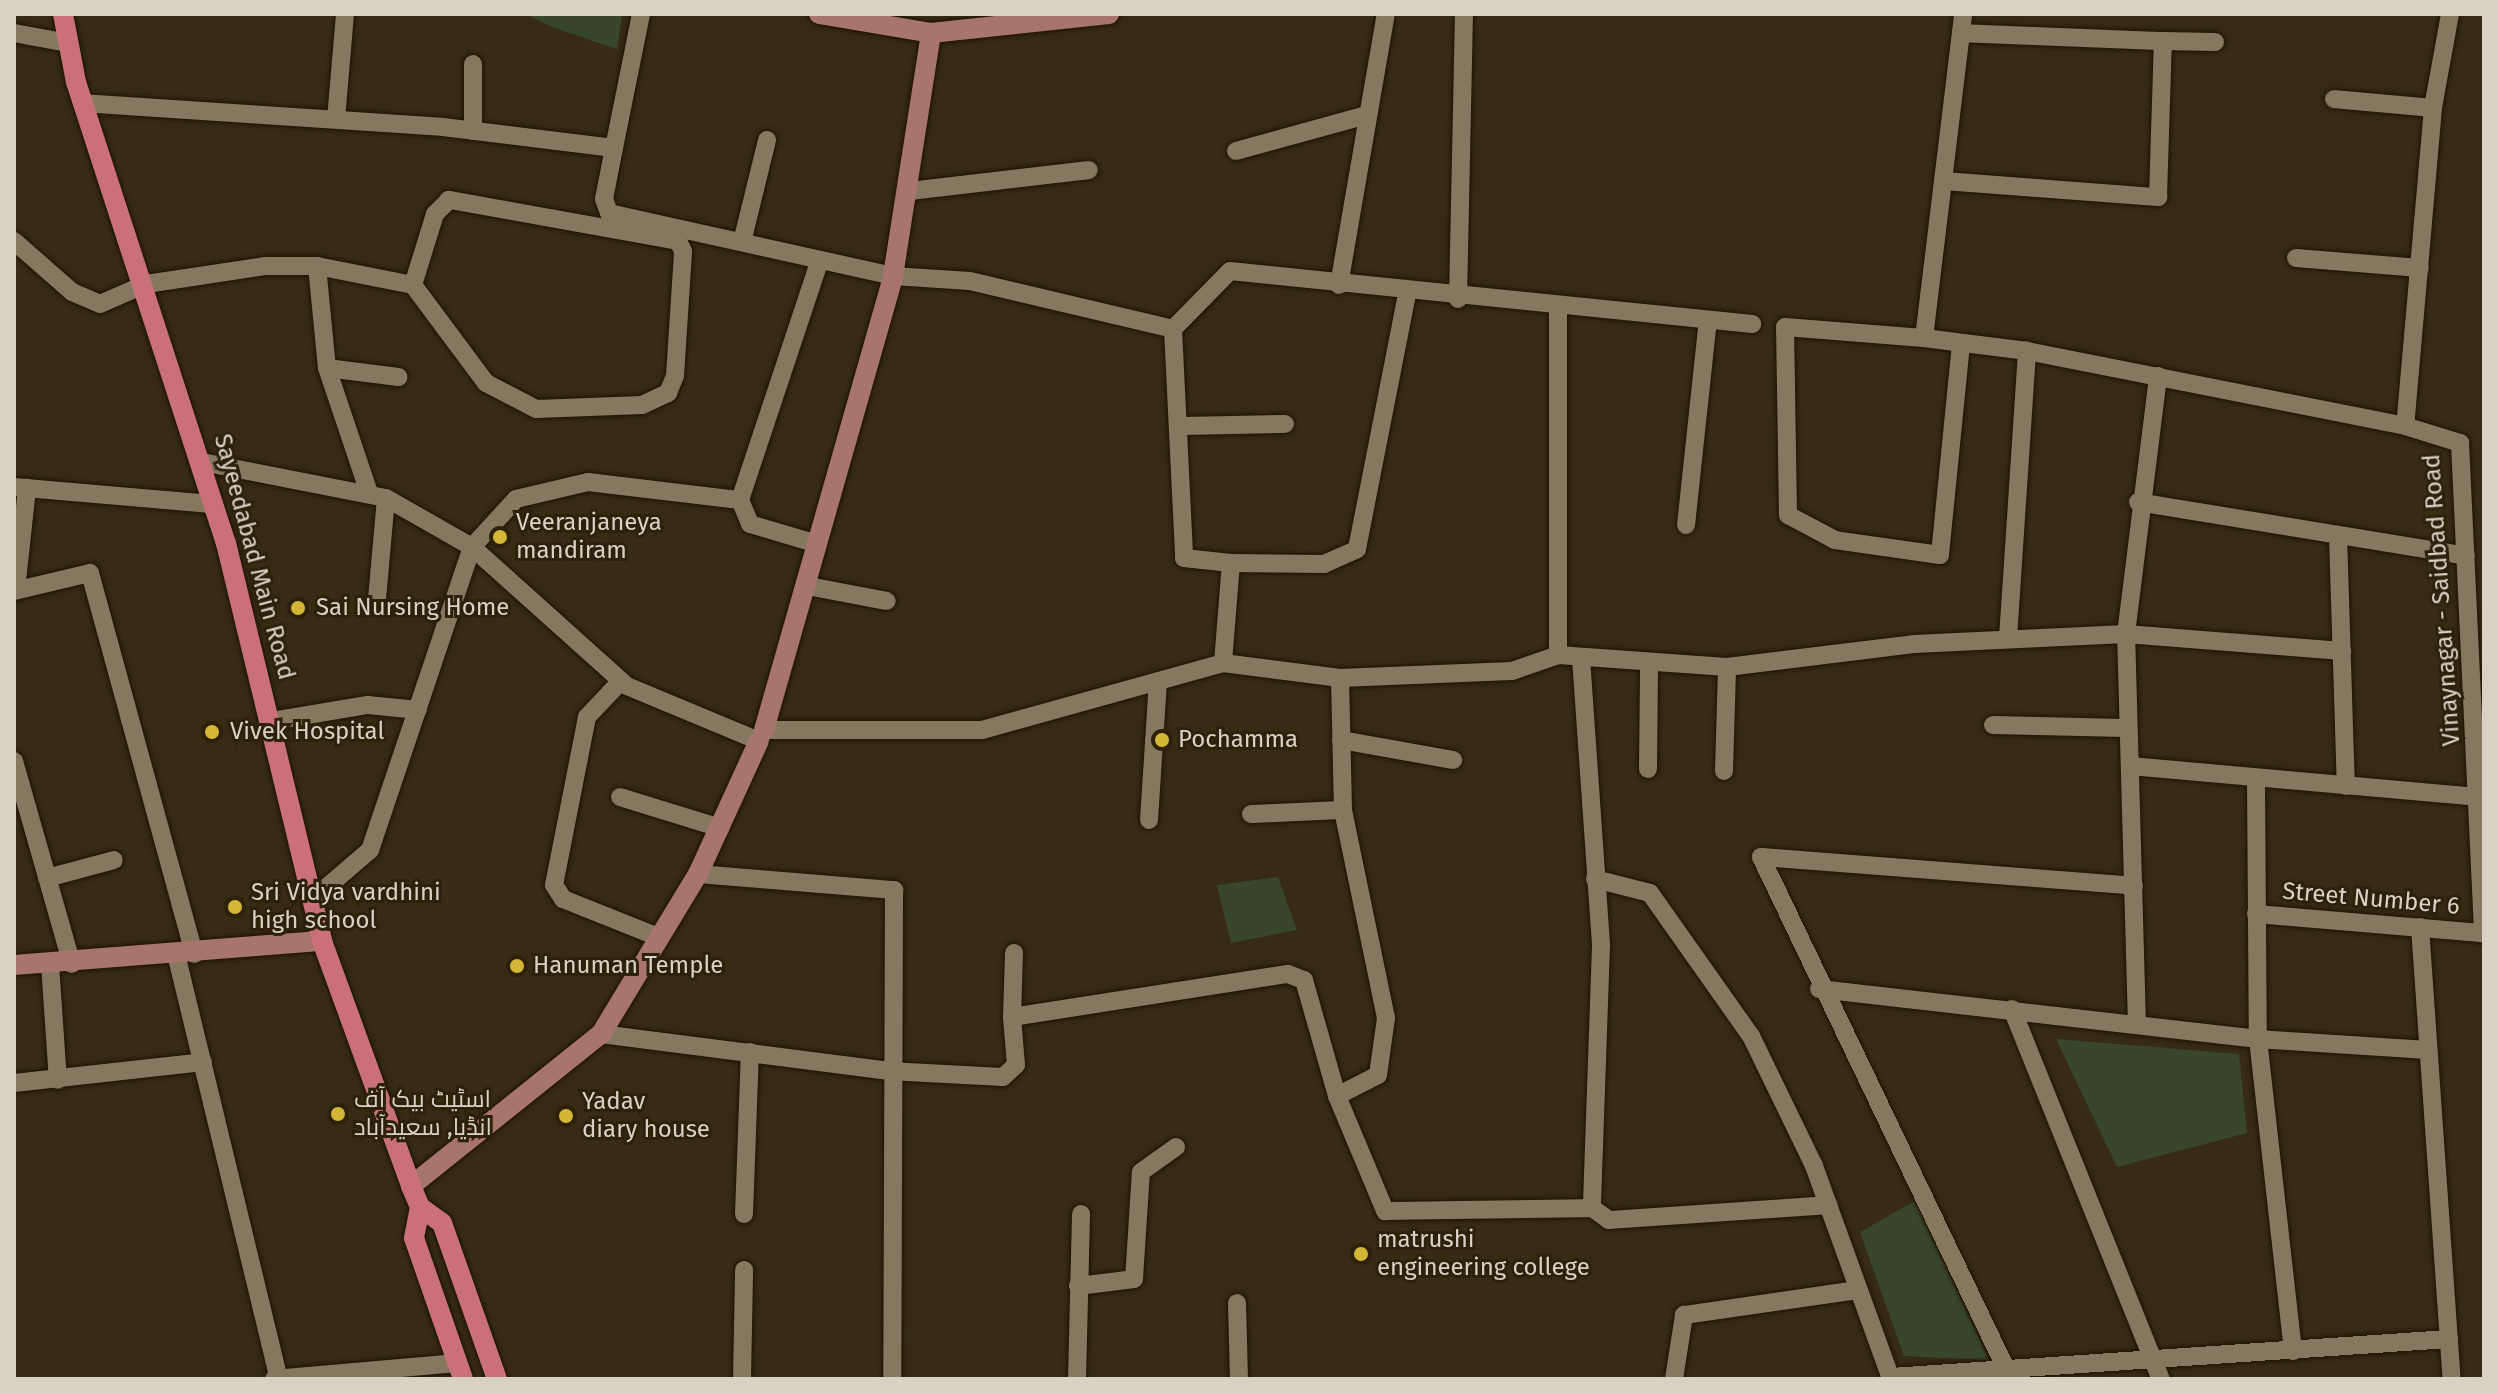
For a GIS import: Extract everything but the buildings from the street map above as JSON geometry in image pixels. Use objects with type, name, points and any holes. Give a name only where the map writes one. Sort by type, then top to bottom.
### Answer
[{"type":"main road","name":"Sayeedabad Main Road","points":[[63,14],[83,103],[146,284],[214,504],[272,721],[322,941],[411,1186],[420,1207],[442,1223],[497,1379]]},
{"type":"main road","name":"Sayeedabad Main Road","points":[[420,1207],[414,1238],[460,1371]]},
{"type":"street","points":[[336,119],[345,14]]},
{"type":"street","points":[[607,220],[604,199],[641,14]]},
{"type":"street","points":[[819,14],[931,33],[960,23],[1109,14]]},
{"type":"street","points":[[1339,285],[1386,14]]},
{"type":"street","points":[[1458,299],[1464,14]]},
{"type":"street","name":"Vinaynagar - Saidbad Road","points":[[2450,14],[2433,108],[2405,426],[2460,443],[2479,745],[2477,797],[2483,933]]},
{"type":"street","points":[[1924,338],[1962,23],[2163,41],[2215,42]]},
{"type":"street","points":[[14,33],[68,43]]},
{"type":"street","points":[[411,1186],[601,1034],[698,874],[762,736],[808,586],[817,544],[893,276],[910,191],[931,33]]},
{"type":"street","points":[[1943,181],[2158,197],[2163,41]]},
{"type":"street","points":[[473,64],[473,131]]},
{"type":"street","points":[[2334,99],[2433,108]]},
{"type":"street","points":[[83,103],[336,119],[614,148]]},
{"type":"street","points":[[1236,151],[1367,115]]},
{"type":"street","points":[[742,242],[767,140]]},
{"type":"street","points":[[910,191],[1089,170]]},
{"type":"street","points":[[413,285],[435,214],[449,200],[607,220],[742,242],[893,276],[970,281],[1173,329]]},
{"type":"street","points":[[14,241],[85,302],[100,304],[146,284],[317,266],[413,285],[486,383],[518,401],[536,409],[656,401],[675,376],[682,246],[607,220]]},
{"type":"street","points":[[2296,258],[2420,268]]},
{"type":"street","points":[[817,544],[750,524],[740,500],[820,260]]},
{"type":"street","points":[[317,266],[327,368],[378,496],[377,599]]},
{"type":"street","points":[[1407,293],[1357,549],[1324,564],[1231,563],[1184,558],[1173,329],[1230,271],[1458,299],[1752,324]]},
{"type":"street","points":[[1558,309],[1558,655]]},
{"type":"street","points":[[1686,525],[1708,320]]},
{"type":"street","points":[[1961,344],[1940,555],[1835,540],[1799,524],[1787,502],[1781,331],[1924,338],[2027,351],[2405,426]]},
{"type":"street","points":[[2008,638],[2027,351]]},
{"type":"street","points":[[327,368],[398,377]]},
{"type":"street","points":[[2137,1025],[2131,766],[2126,728],[2126,634],[2138,502],[2158,376]]},
{"type":"street","points":[[1178,426],[1285,424]]},
{"type":"street","points":[[202,462],[378,496],[472,547],[621,681],[762,736],[982,730],[1223,663],[1340,678],[1512,671],[1558,655],[1649,666],[1727,667],[2008,638],[2126,634],[2342,651]]},
{"type":"street","points":[[313,899],[370,850],[472,547],[516,499],[553,484],[740,500]]},
{"type":"street","points":[[214,504],[20,487],[15,591],[90,573],[186,956],[203,1062],[277,1378],[460,1371]]},
{"type":"street","points":[[2138,502],[2466,556]]},
{"type":"street","points":[[2338,536],[2346,786]]},
{"type":"street","points":[[1223,663],[1231,563]]},
{"type":"street","points":[[808,586],[887,601]]},
{"type":"street","points":[[1581,658],[1601,959],[1592,1208]]},
{"type":"street","points":[[1648,769],[1649,666]]},
{"type":"street","points":[[1724,771],[1727,667]]},
{"type":"street","points":[[1337,1096],[1383,1069],[1386,1018],[1343,810],[1340,678]]},
{"type":"street","points":[[621,681],[587,717],[554,885],[563,899],[658,937]]},
{"type":"street","points":[[1149,820],[1158,681]]},
{"type":"street","points":[[272,721],[368,705],[418,710]]},
{"type":"street","points":[[1993,725],[2126,728]]},
{"type":"street","points":[[1341,740],[1453,760]]},
{"type":"street","points":[[14,761],[72,964]]},
{"type":"street","points":[[2131,766],[2477,797]]},
{"type":"street","points":[[2256,779],[2258,1039],[2293,1351]]},
{"type":"street","points":[[620,797],[720,828]]},
{"type":"street","points":[[1251,814],[1343,810]]},
{"type":"street","points":[[2008,1373],[1819,989],[1761,857],[2134,886]]},
{"type":"street","points":[[47,878],[114,860]]},
{"type":"street","points":[[698,874],[894,890],[888,1071],[892,1379]]},
{"type":"street","points":[[1595,879],[1650,893],[1751,1036],[1828,1205],[1891,1378],[2160,1370],[2293,1351],[2449,1339]]},
{"type":"street","name":"Street Number 6","points":[[2256,914],[2483,933]]},
{"type":"street","points":[[2420,927],[2452,1379]]},
{"type":"street","points":[[14,965],[186,956],[322,941]]},
{"type":"street","points":[[601,1034],[888,1071],[1009,1075],[1016,1065],[1012,1017],[1014,953]]},
{"type":"street","points":[[50,964],[58,1080]]},
{"type":"street","points":[[1012,1017],[1288,974],[1304,980],[1337,1096],[1385,1211],[1592,1208],[1609,1220],[1828,1205]]},
{"type":"street","points":[[1819,989],[2258,1039],[2427,1050]]},
{"type":"street","points":[[2012,1009],[2160,1370]]},
{"type":"street","points":[[744,1214],[750,1052]]},
{"type":"street","points":[[14,1083],[203,1062]]},
{"type":"street","points":[[1078,1286],[1134,1279],[1141,1172],[1176,1147]]},
{"type":"street","points":[[1077,1379],[1081,1214]]},
{"type":"street","points":[[742,1379],[744,1270]]},
{"type":"street","points":[[1674,1379],[1684,1315],[1857,1290]]},
{"type":"street","points":[[1237,1303],[1239,1379]]},
{"type":"green space","points":[[525,14],[622,14],[617,49],[552,27]]},
{"type":"green space","points":[[1278,877],[1297,930],[1231,943],[1217,885]]},
{"type":"green space","points":[[2056,1039],[2239,1054],[2247,1133],[2117,1167]]},
{"type":"green space","points":[[1915,1201],[1989,1360],[1904,1356],[1860,1232]]},
{"type":"place","name":"Veeranjaneya mandiram","points":[[500,537]]},
{"type":"place","name":"Sai Nursing Home","points":[[298,608]]},
{"type":"place","name":"Vivek Hospital","points":[[212,732]]},
{"type":"place","name":"Pochamma","points":[[1162,740]]},
{"type":"place","name":"Sri Vidya vardhini high school","points":[[235,907]]},
{"type":"place","name":"Hanuman Temple","points":[[517,966]]},
{"type":"place","name":"اسٹیٹ بیک آف انڈیا, سعیدآباد","points":[[338,1114]]},
{"type":"place","name":"Yadav diary house","points":[[566,1116]]},
{"type":"place","name":"matrushi engineering college","points":[[1361,1254]]}]
